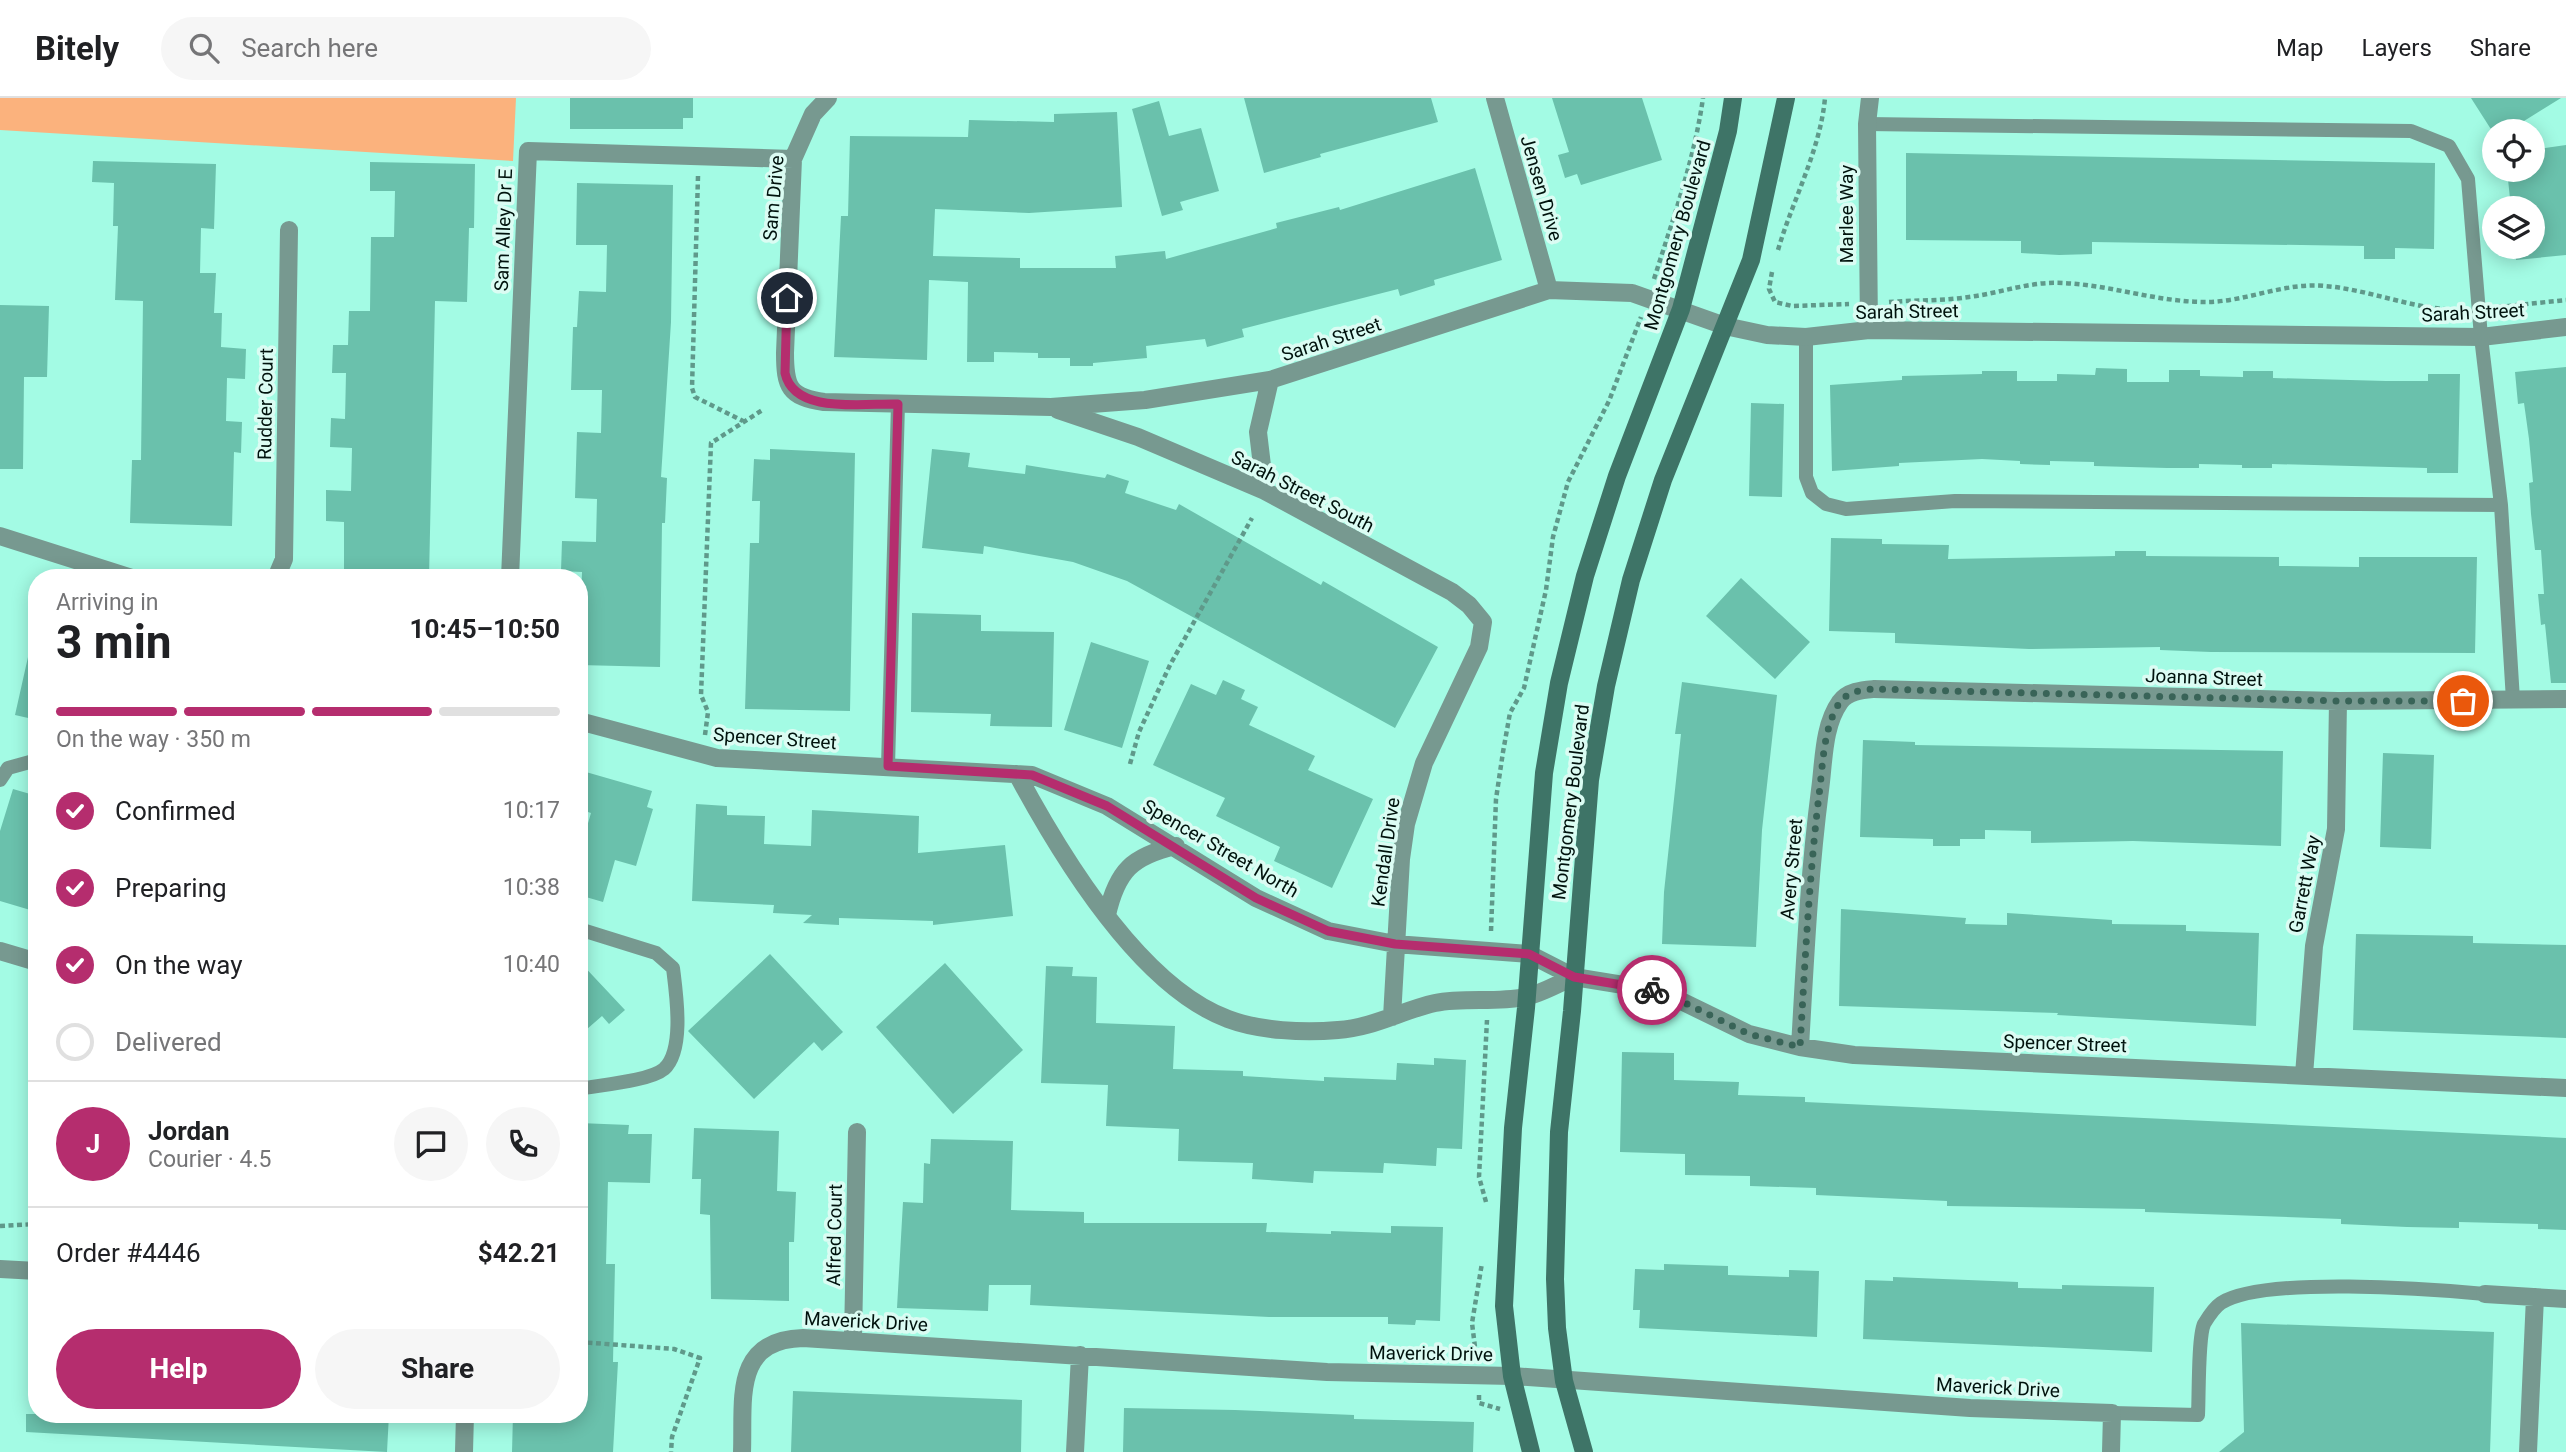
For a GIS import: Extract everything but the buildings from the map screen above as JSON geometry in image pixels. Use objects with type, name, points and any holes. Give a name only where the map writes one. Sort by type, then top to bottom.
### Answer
[{"type":"street","name":"Sam Drive","points":[[794,393],[785,373],[793,159],[813,114],[828,98]]},
{"type":"street","name":"Jensen Drive","points":[[1495,98],[1549,290]]},
{"type":"street","name":"Montgomery Boulevard","points":[[1531,1452],[1511,1376],[1504,1306],[1513,1128],[1527,997],[1544,776],[1559,683],[1585,576],[1617,476],[1681,309],[1728,131],[1732,98]]},
{"type":"street","name":"Montgomery Boulevard","points":[[1584,1452],[1564,1381],[1557,1328],[1555,1279],[1559,1132],[1590,780],[1606,686],[1631,580],[1663,480],[1751,260],[1786,98]]},
{"type":"street","name":"Marlee Way","points":[[1869,330],[1867,124],[1870,98]]},
{"type":"street","name":"Sam Alley Dr E","points":[[510,569],[528,151],[793,159]]},
{"type":"street","name":"Rudder Court","points":[[280,569],[284,559],[289,230]]},
{"type":"street","name":"Sarah Street","points":[[794,393],[806,399],[824,402],[898,404],[1051,407],[1145,401],[1270,380],[1549,290],[1632,293],[1725,326],[1767,335],[1806,337],[1869,330],[2481,337],[2566,327]]},
{"type":"street","name":"Sarah Street","points":[[1265,491],[1258,432],[1270,380]]},
{"type":"street","name":"Sarah Street South","points":[[1051,407],[1138,438],[1265,491],[1452,592],[1469,604],[1483,622]]},
{"type":"street","points":[[0,536],[104,569]]},
{"type":"street","name":"Kendall Drive","points":[[1392,1017],[1401,859],[1413,794],[1424,763],[1479,647],[1483,622]]},
{"type":"street","name":"Joanna Street","points":[[1842,698],[1856,691],[1874,689],[2338,701],[2566,699]]},
{"type":"street","name":"Avery Street","points":[[1800,1047],[1812,854],[1826,741],[1832,717],[1842,698]]},
{"type":"street","name":"Garrett Way","points":[[2304,1075],[2314,946],[2336,829],[2338,701]]},
{"type":"street","name":"Spencer Street","points":[[588,722],[717,758],[888,766]]},
{"type":"street","name":"Spencer Street North","points":[[888,766],[1032,775],[1107,806],[1176,846],[1256,898],[1328,931],[1395,944],[1529,954],[1574,977]]},
{"type":"street","points":[[1017,774],[1049,833],[1107,915],[1157,974],[1189,997],[1228,1019],[1272,1028],[1340,1030],[1436,1003],[1527,997],[1574,977]]},
{"type":"street","points":[[1107,915],[1113,889],[1127,866],[1150,852],[1176,846]]},
{"type":"street","points":[[0,951],[28,959]]},
{"type":"street","name":"Spencer Street","points":[[1574,977],[1648,989],[1677,999],[1749,1034],[1800,1047],[1854,1055],[2566,1088]]},
{"type":"street","name":"Alfred Court","points":[[853,1339],[858,1132]]},
{"type":"street","points":[[0,1269],[28,1271]]},
{"type":"street","points":[[2485,1294],[2566,1298]]},
{"type":"street","points":[[2528,1452],[2535,1297]]},
{"type":"street","name":"Maverick Drive","points":[[742,1452],[747,1370],[755,1355],[764,1347],[782,1339],[853,1339],[1327,1372],[1511,1376],[1970,1408],[2112,1413]]},
{"type":"street","points":[[1075,1452],[1080,1355]]},
{"type":"street","points":[[2110,1452],[2112,1413]]},
{"type":"street","points":[[464,1452],[466,1423]]},
{"type":"lane","points":[[1867,124],[2411,131],[2449,146],[2468,179],[2481,337],[2501,505],[2513,700]]},
{"type":"lane","points":[[1806,337],[1806,477],[1812,493],[1826,505],[1846,509],[1955,501],[2501,505]]},
{"type":"lane","points":[[888,766],[898,404]]},
{"type":"lane","points":[[0,780],[8,768],[28,762]]},
{"type":"lane","points":[[588,932],[656,953],[673,968],[677,1007],[674,1053],[663,1070],[588,1087]]},
{"type":"lane","points":[[2112,1413],[2198,1415],[2203,1326],[2220,1304],[2253,1294],[2309,1287],[2417,1287],[2485,1294]]},
{"type":"path","points":[[1775,260],[1788,214],[1819,137],[1825,98]]},
{"type":"path","points":[[699,156],[692,388],[695,397],[743,421]]},
{"type":"path","points":[[1659,264],[1690,274]]},
{"type":"path","points":[[1770,297],[1773,268]]},
{"type":"path","points":[[1770,297],[1775,302],[1792,306],[1868,303],[1966,298],[2021,285],[2062,283],[2174,300],[2207,302],[2288,287],[2325,286],[2362,291],[2437,309],[2479,309],[2566,300]]},
{"type":"path","points":[[1738,291],[1764,301],[1770,297]]},
{"type":"path","points":[[705,736],[708,712],[701,695],[711,443],[764,409]]},
{"type":"path","points":[[1130,764],[1139,732],[1170,665],[1252,518]]},
{"type":"path","points":[[0,1226],[28,1224]]},
{"type":"path","points":[[588,1343],[674,1349],[700,1358],[672,1437],[671,1452]]},
{"type":"shaded area","points":[[0,98],[516,98],[513,161],[0,130]]},
{"type":"way so far","points":[[1652,990],[1677,999],[1749,1034],[1800,1047],[1812,854],[1826,741],[1832,717],[1842,698],[1856,691],[1874,689],[2338,701],[2463,701]]},
{"type":"route","points":[[787,298],[785,373],[794,393],[806,399],[824,402],[898,404],[888,766],[1032,775],[1107,806],[1176,846],[1256,898],[1328,931],[1395,944],[1529,954],[1574,977],[1652,990]]}]
